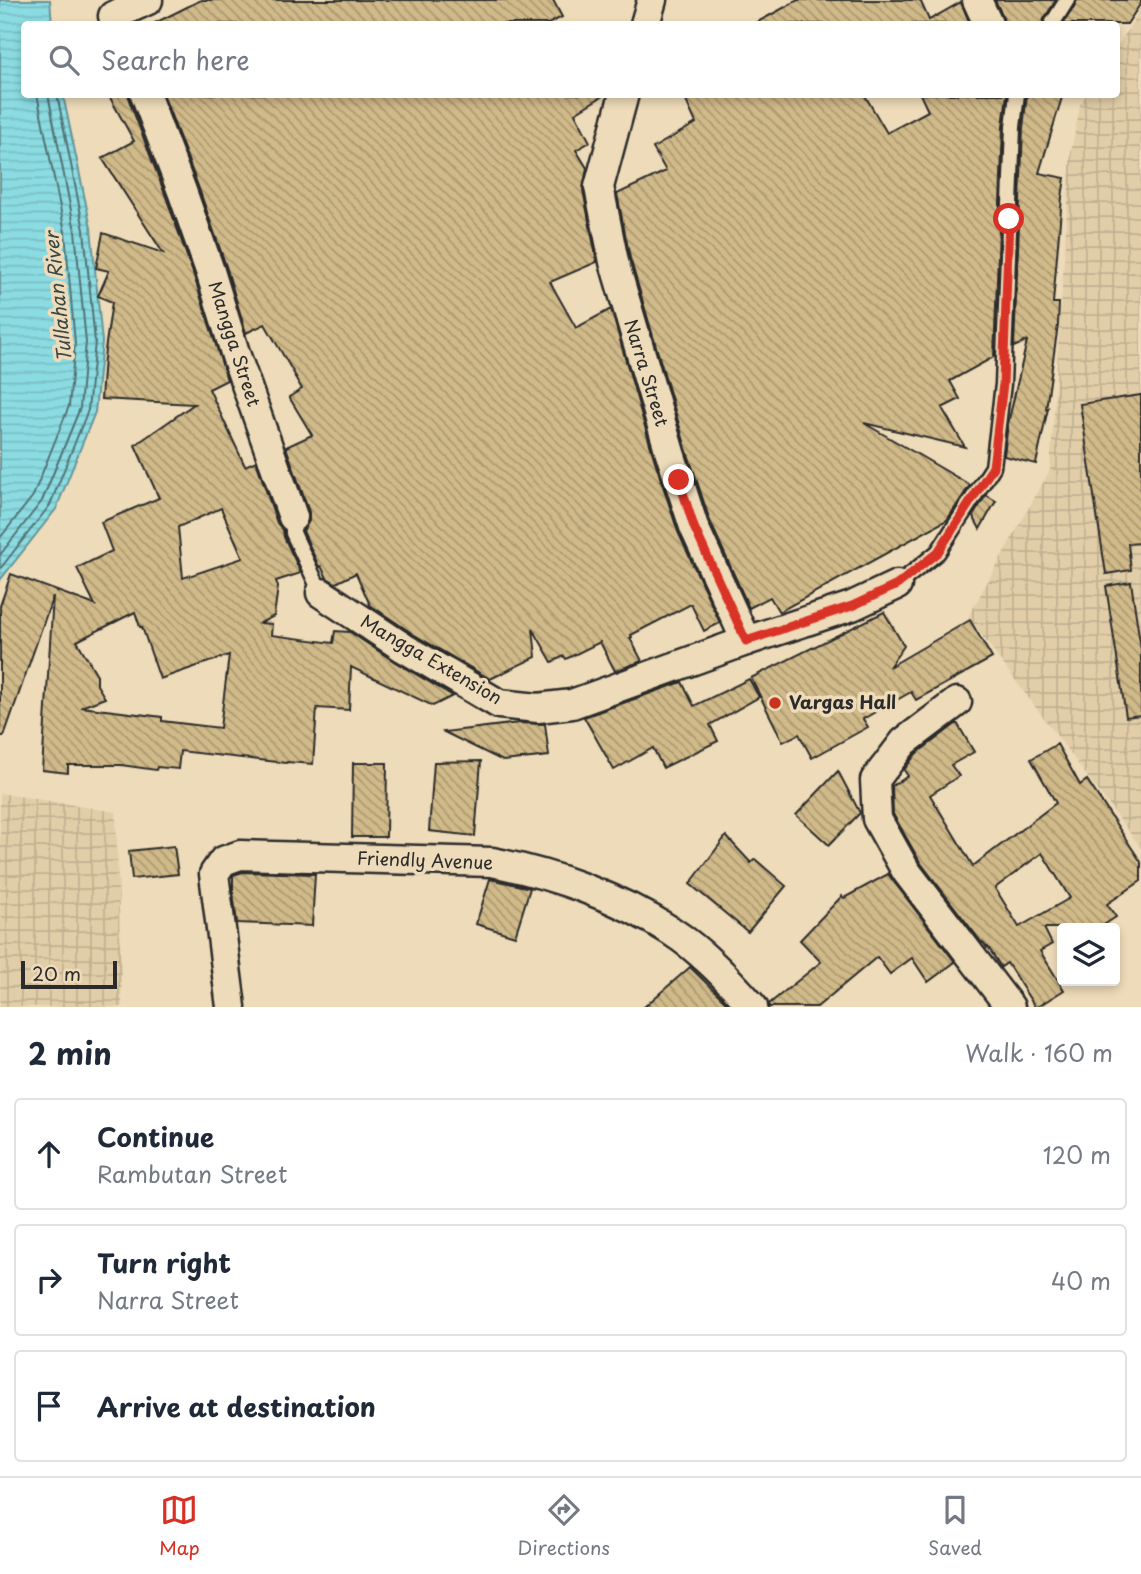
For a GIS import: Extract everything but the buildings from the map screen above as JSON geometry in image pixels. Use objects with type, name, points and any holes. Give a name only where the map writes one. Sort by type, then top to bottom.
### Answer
[{"type":"street","points":[[114,20],[148,0]]},
{"type":"street","points":[[646,21],[652,0]]},
{"type":"street","points":[[977,0],[987,21]]},
{"type":"street","name":"Mangga Street","points":[[147,98],[211,271],[236,356],[293,517]]},
{"type":"street","name":"Narra Street","points":[[623,98],[599,187],[614,262],[694,527],[746,641]]},
{"type":"street","name":"Mangga Extension","points":[[321,593],[404,648],[499,704],[538,708],[572,704],[852,606],[897,585]]},
{"type":"street","points":[[957,702],[904,742],[875,780],[877,819],[906,871],[1010,1007]]},
{"type":"street","name":"Friendly Avenue","points":[[231,1007],[214,874],[223,861],[240,855],[492,862],[518,867],[625,905],[672,931],[709,961],[753,1007]]},
{"type":"lane","points":[[1054,21],[1066,0]]},
{"type":"lane","points":[[897,585],[938,552],[993,467],[1003,384],[1013,127],[1017,98]]},
{"type":"lane","name":"Mangga Street","points":[[293,517],[293,533],[321,593]]},
{"type":"shaded area","points":[[1141,8],[1141,848],[968,617],[1050,470],[1071,152],[1080,105],[1084,98],[1120,98],[1120,42]]},
{"type":"shaded area","points":[[0,793],[116,812],[122,1007],[0,1007]]},
{"type":"water","name":"Tullahan River","points":[[0,0],[50,0],[52,21],[21,21],[21,98],[64,98],[91,228],[102,342],[95,412],[56,509],[0,580]]},
{"type":"place","name":"Vargas Hall","points":[[775,703]]},
{"type":"route","points":[[679,480],[694,527],[746,641],[852,606],[897,585],[938,552],[993,467],[1003,384],[1009,219]]}]
